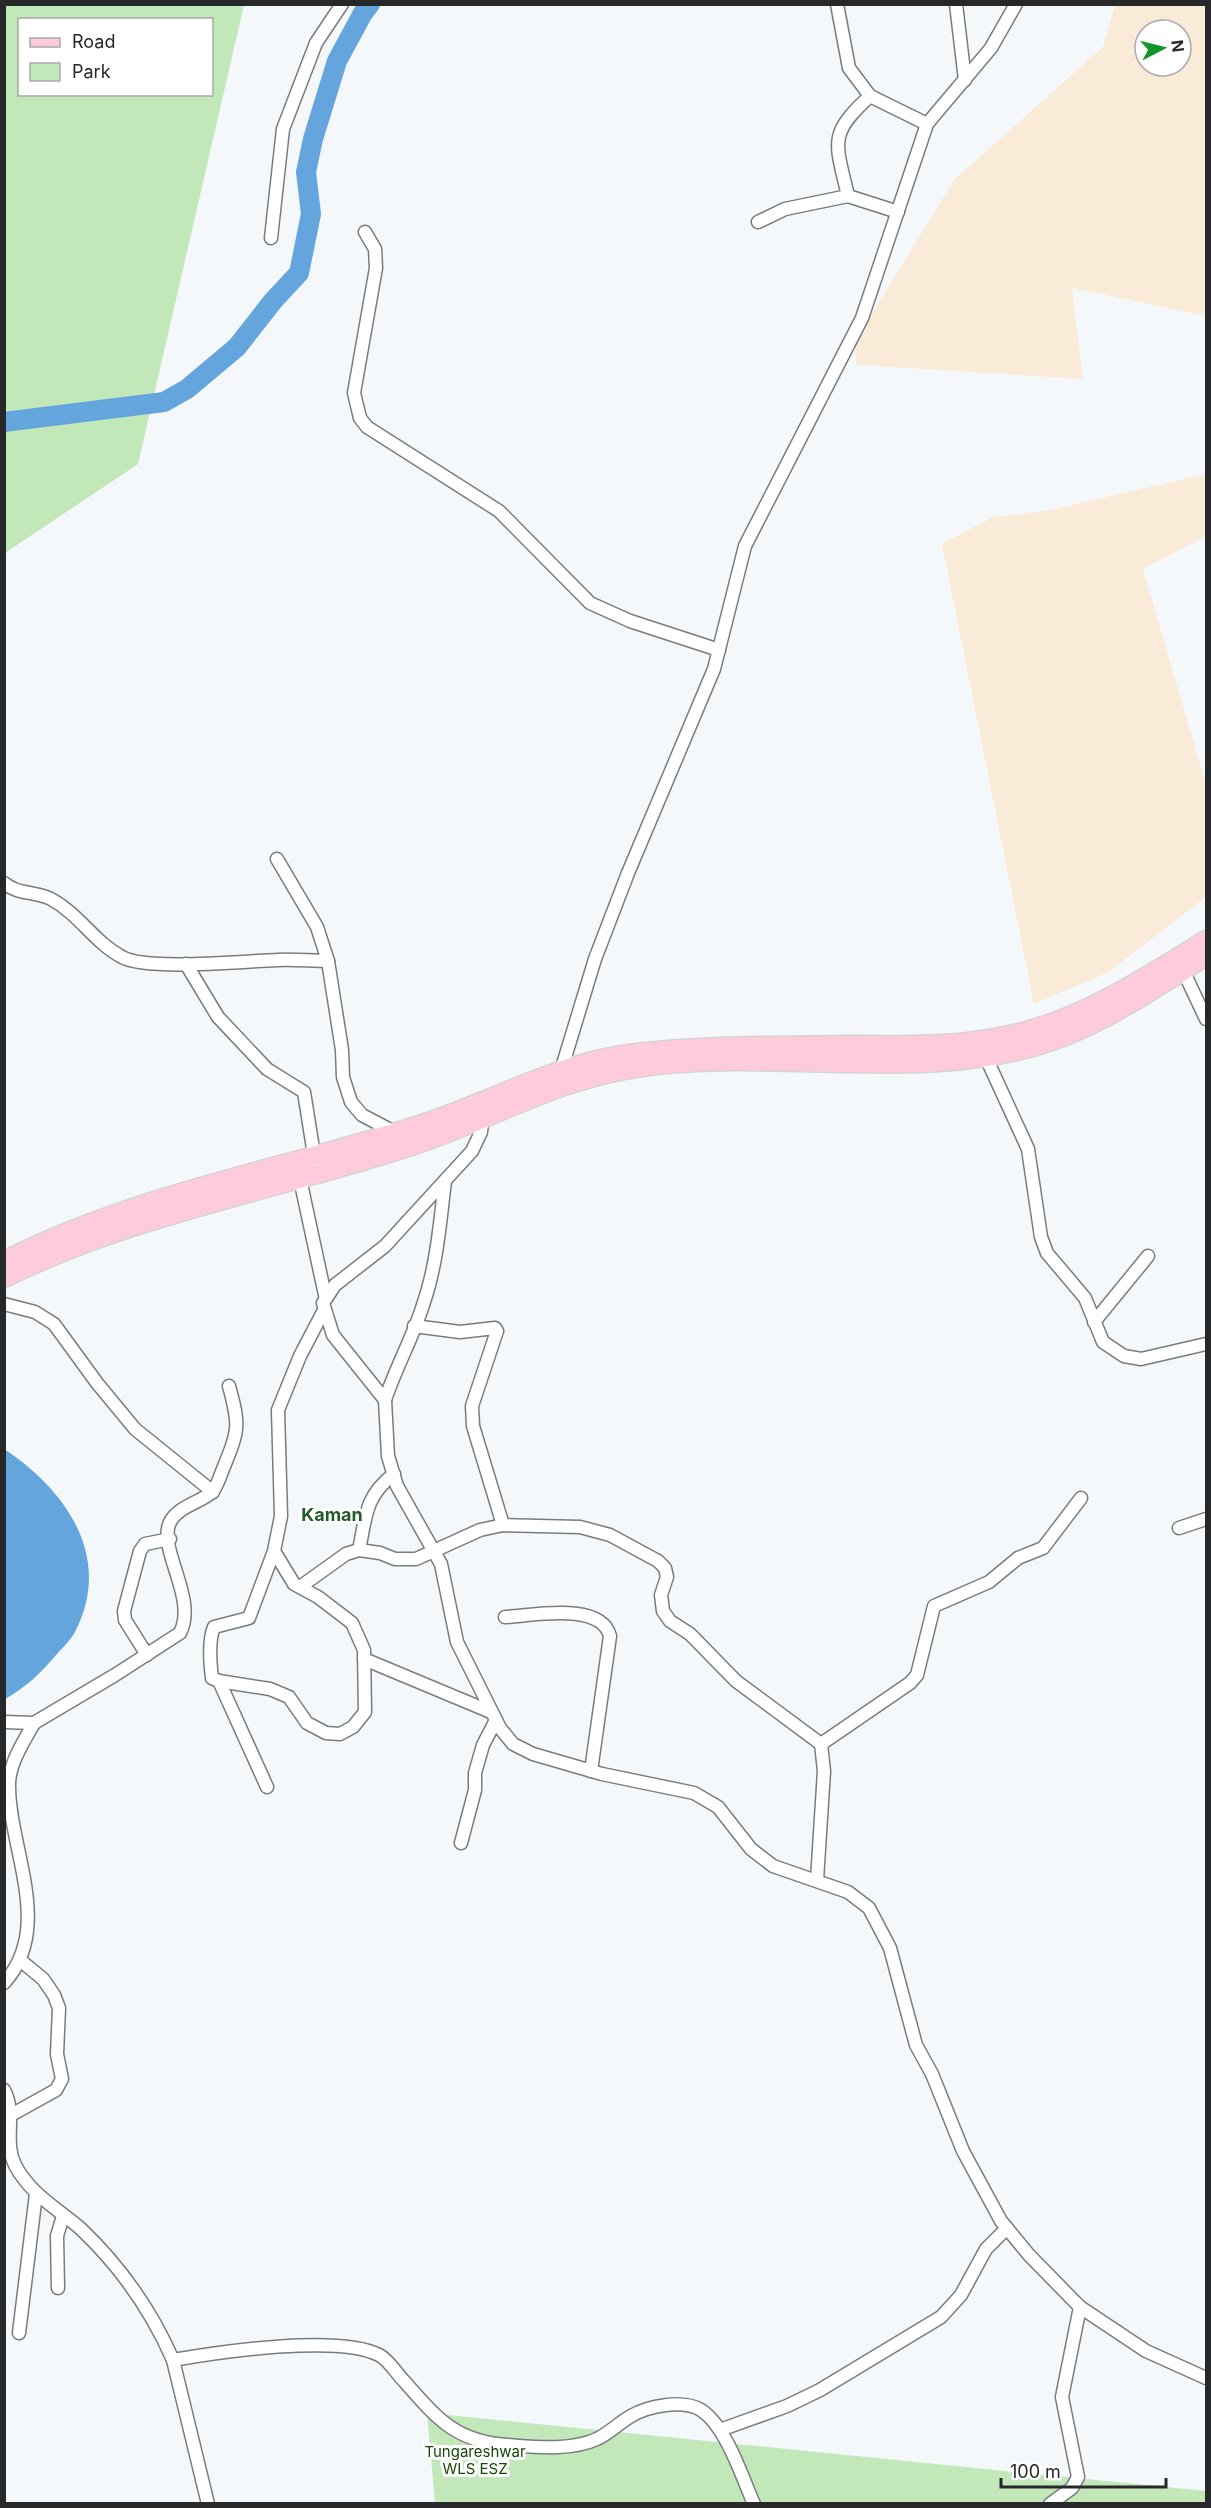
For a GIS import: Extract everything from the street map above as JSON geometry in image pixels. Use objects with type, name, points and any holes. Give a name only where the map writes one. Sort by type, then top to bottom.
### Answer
[{"type":"main road","points":[[1180,964],[1206,940]]},
{"type":"main road","points":[[4,1278],[50,1256],[107,1234],[310,1170],[396,1133],[631,1068],[681,1062],[932,1062],[982,1049],[1058,1021],[1180,964],[1206,956]]},
{"type":"main road","points":[[4,1261],[44,1240],[139,1205],[406,1148],[561,1070],[625,1054],[680,1049],[927,1046],[982,1049]]},
{"type":"street","points":[[270,238],[283,129],[316,44],[342,4]]},
{"type":"street","points":[[837,4],[849,68],[870,96],[927,124]]},
{"type":"street","points":[[956,4],[965,80]]},
{"type":"street","points":[[556,1089],[595,959],[628,873],[714,669],[745,546],[861,318],[927,124],[991,48],[1016,4]]},
{"type":"street","points":[[848,196],[838,153],[839,131],[848,116],[870,96]]},
{"type":"street","points":[[758,222],[785,209],[848,196],[898,212]]},
{"type":"street","points":[[365,232],[375,249],[376,268],[354,393],[360,418],[368,427],[499,511],[586,599],[630,621],[719,650]]},
{"type":"street","points":[[277,859],[317,927],[328,962],[342,1050],[343,1077],[351,1102],[362,1115],[396,1133]]},
{"type":"street","points":[[4,883],[12,890],[50,898],[81,920],[106,946],[123,958],[186,964],[280,960],[328,962]]},
{"type":"street","points":[[186,964],[218,1017],[267,1069],[304,1092],[310,1170],[325,1295],[324,1311],[333,1335],[385,1400]]},
{"type":"street","points":[[1180,964],[1206,1019]]},
{"type":"street","points":[[982,1049],[1028,1149],[1041,1237],[1047,1253],[1085,1298],[1103,1342],[1124,1356],[1141,1359],[1206,1344]]},
{"type":"street","points":[[325,1295],[335,1284],[385,1246],[472,1151],[480,1132],[483,1110]]},
{"type":"street","points":[[445,1181],[438,1243],[423,1305],[385,1400],[388,1456],[394,1474],[441,1564],[457,1642],[494,1716],[513,1744],[533,1754],[591,1771],[694,1793],[718,1807],[751,1849],[773,1866],[794,1876],[817,1880],[848,1892],[869,1908],[890,1948],[898,1986],[916,2045],[932,2074],[963,2151],[1007,2228],[1029,2255],[1080,2307],[1146,2351],[1206,2378]]},
{"type":"street","points":[[1094,1322],[1148,1256]]},
{"type":"street","points":[[4,1304],[35,1312],[54,1324],[97,1383],[135,1429],[213,1492]]},
{"type":"street","points":[[274,1551],[294,1584],[318,1597],[352,1623],[364,1650],[365,1712],[353,1727],[340,1734],[326,1733],[307,1723],[289,1697],[270,1689],[219,1682],[212,1678],[211,1671],[211,1635],[214,1627],[249,1618],[253,1614],[274,1551],[281,1506],[278,1410],[300,1356],[324,1311]]},
{"type":"street","points":[[414,1326],[460,1332],[495,1328],[497,1331],[472,1406],[473,1426],[503,1525]]},
{"type":"street","points":[[4,1983],[25,1952],[28,1898],[12,1817],[9,1781],[15,1759],[34,1723],[180,1633],[185,1609],[180,1579],[170,1552],[169,1524],[177,1513],[213,1492],[238,1433],[238,1417],[229,1386]]},
{"type":"street","points":[[359,1550],[372,1496],[378,1487],[394,1474]]},
{"type":"street","points":[[821,1744],[910,1683],[917,1675],[934,1606],[989,1582],[1018,1558],[1043,1548],[1081,1498]]},
{"type":"street","points":[[1179,1528],[1206,1519]]},
{"type":"street","points":[[300,1587],[346,1554],[359,1550],[403,1560],[416,1559],[480,1530],[503,1525],[580,1527],[610,1535],[658,1562],[664,1568],[667,1577],[661,1595],[663,1611],[670,1622],[690,1634],[736,1681],[821,1744],[824,1771],[817,1880]]},
{"type":"street","points":[[147,1655],[125,1620],[124,1611],[140,1551],[145,1544],[170,1539]]},
{"type":"street","points":[[505,1617],[565,1612],[602,1622],[608,1628],[610,1636],[591,1771]]},
{"type":"street","points":[[364,1659],[494,1716]]},
{"type":"street","points":[[219,1682],[267,1787]]},
{"type":"street","points":[[460,1843],[475,1790],[475,1773],[494,1716]]},
{"type":"street","points":[[4,1722],[34,1723]]},
{"type":"street","points":[[11,2115],[56,2090],[62,2079],[57,2054],[58,2008],[54,1995],[43,1979],[20,1960]]},
{"type":"street","points":[[4,2090],[10,2101],[8,2144],[15,2166],[36,2194],[63,2216],[122,2272],[164,2338],[173,2360],[208,2504]]},
{"type":"street","points":[[19,2333],[36,2194]]},
{"type":"street","points":[[58,2288],[57,2236],[63,2216]]},
{"type":"street","points":[[720,2430],[787,2406],[820,2390],[941,2317],[961,2295],[986,2248],[1007,2228]]},
{"type":"street","points":[[1050,2504],[1072,2488],[1078,2477],[1062,2397],[1080,2307]]},
{"type":"street","points":[[173,2360],[236,2349],[343,2346],[363,2348],[382,2356],[439,2421],[471,2440],[505,2445],[565,2447],[597,2439],[633,2415],[661,2406],[682,2405],[700,2410],[720,2430],[754,2504]]},
{"type":"shaded area","points":[[1115,5],[1206,5],[1206,316],[1072,288],[1083,379],[857,365],[854,343],[954,180],[1103,47]]},
{"type":"shaded area","points":[[1206,474],[1206,536],[1143,569],[1206,785],[1206,897],[1107,973],[1034,1004],[942,544],[993,517],[1050,510]]},
{"type":"green space","points":[[5,4],[244,5],[138,464],[5,553]]},
{"type":"green space","name":"Tungareshwar WLS ESZ","points":[[427,2413],[1206,2491],[1206,2503],[435,2503]]},
{"type":"water","points":[[4,1449],[26,1465],[63,1504],[77,1527],[86,1551],[89,1576],[86,1603],[72,1637],[39,1674],[5,1699]]},
{"type":"waterway","points":[[4,422],[164,402],[187,389],[237,347],[273,301],[299,273],[311,214],[306,172],[313,139],[337,61],[370,4]]},
{"type":"district","name":"Kaman","points":[[332,1515]]}]
